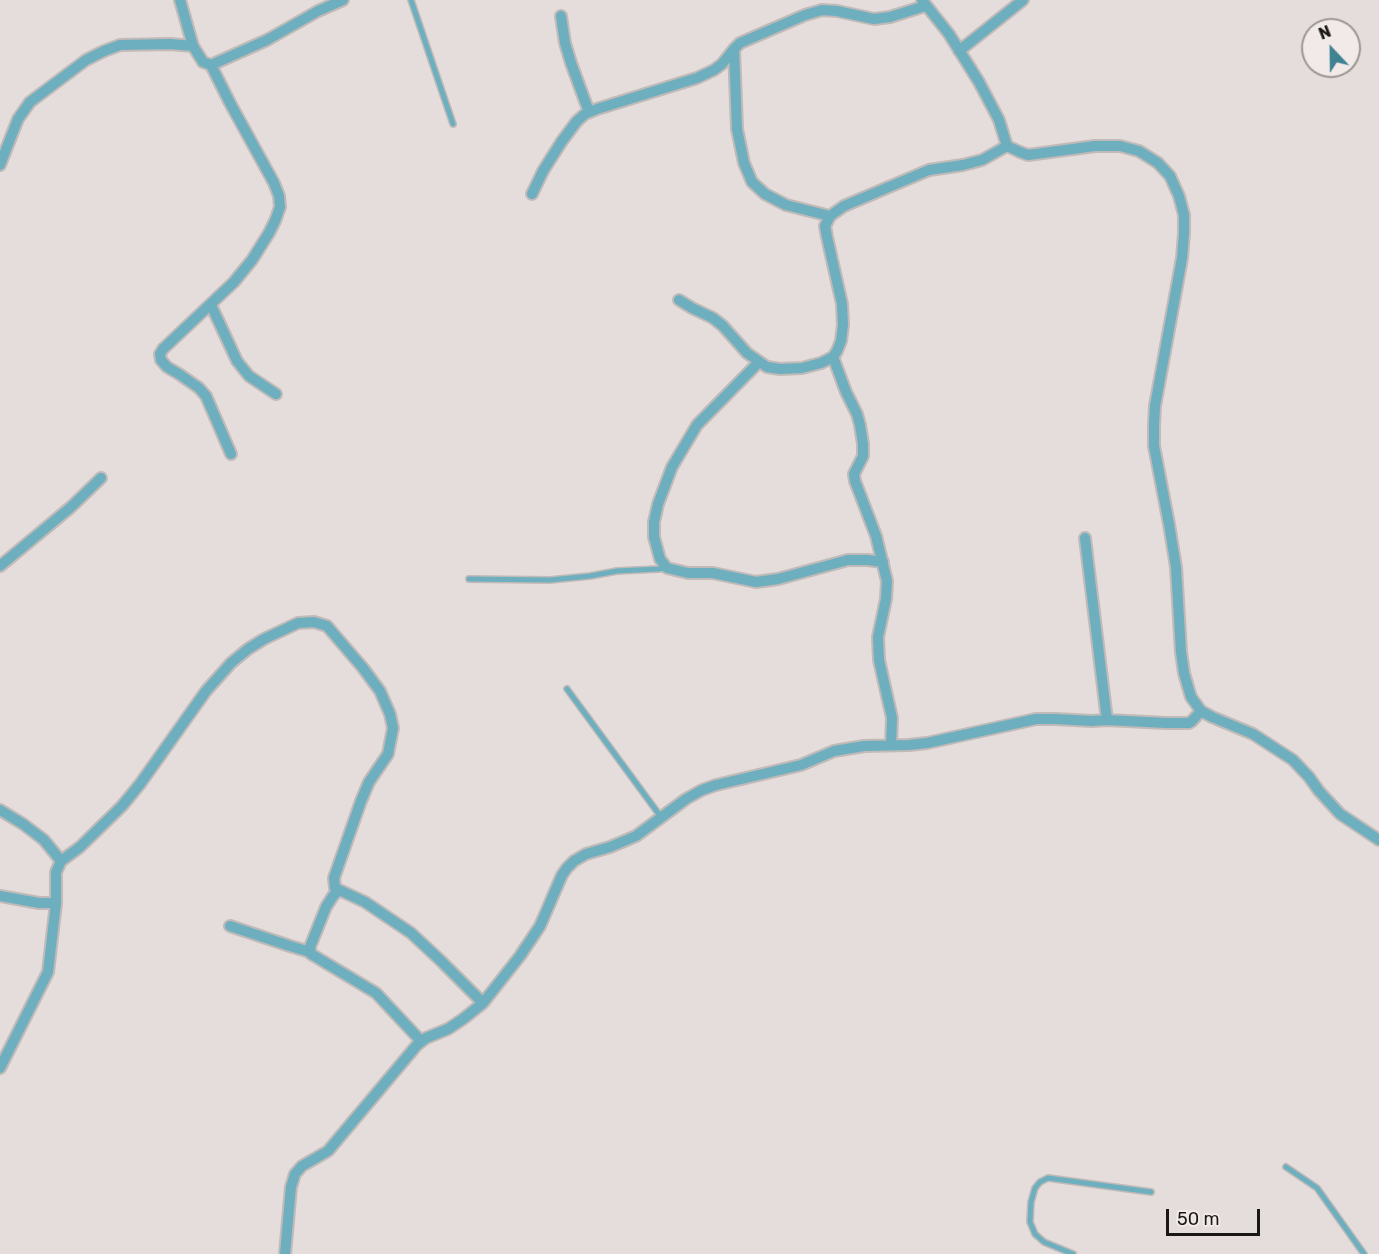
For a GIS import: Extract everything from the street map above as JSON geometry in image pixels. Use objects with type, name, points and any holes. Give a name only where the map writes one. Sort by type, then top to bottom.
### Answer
[{"type":"street","points":[[180,0],[193,46],[203,62],[211,65],[279,196],[280,207],[272,227],[252,261],[234,282],[160,354],[160,360],[167,367],[199,388],[206,396],[231,454]]},
{"type":"street","points":[[211,65],[267,40],[343,0]]},
{"type":"street","points":[[959,51],[1023,0]]},
{"type":"street","points":[[532,194],[562,141],[577,121],[589,112],[697,78],[722,64],[740,43],[805,15],[822,10],[837,10],[874,20],[890,17],[923,3],[948,34],[993,107],[1007,146],[1028,155],[1095,146],[1120,146],[1139,151],[1158,163],[1170,176],[1184,214],[1182,258],[1155,406],[1154,446],[1176,567],[1178,620],[1184,673],[1191,697],[1201,711],[1253,734],[1293,760],[1340,814],[1379,840]]},
{"type":"street","points":[[561,16],[565,43],[589,112]]},
{"type":"street","points":[[0,165],[18,119],[30,102],[86,60],[120,45],[193,46]]},
{"type":"street","points":[[734,49],[737,129],[744,163],[752,182],[765,194],[786,205],[830,216]]},
{"type":"street","points":[[679,300],[712,318],[747,353],[767,367],[780,369],[821,363],[833,357],[837,351],[843,325],[842,304],[825,226],[830,216],[844,206],[929,170],[982,160],[1007,146]]},
{"type":"street","points":[[211,305],[237,361],[249,376],[276,394]]},
{"type":"street","points":[[833,357],[860,424],[863,456],[854,474],[855,481],[876,536],[887,581],[886,599],[878,637],[879,660],[892,718],[891,746]]},
{"type":"street","points":[[759,362],[697,425],[672,467],[654,522],[654,537],[660,559],[667,568],[688,573],[713,573],[756,582],[802,574],[848,560],[883,562]]},
{"type":"street","points":[[0,566],[71,507],[101,478]]},
{"type":"street","points":[[1085,538],[1107,720]]},
{"type":"street","points":[[0,1068],[48,972],[56,903],[56,872],[62,861],[80,847],[122,806],[206,691],[231,663],[264,639],[298,623],[314,622],[327,626],[380,692],[390,714],[393,728],[388,754],[369,782],[339,862],[335,888],[365,902],[411,933],[483,1003]]},
{"type":"street","points":[[285,1254],[291,1187],[295,1174],[302,1166],[328,1150],[408,1053],[421,1041],[448,1029],[483,1003],[540,926],[562,875],[574,861],[586,854],[636,836],[694,795],[716,785],[801,765],[834,751],[864,746],[909,745],[936,741],[1036,719],[1189,723],[1201,711]]},
{"type":"street","points":[[0,810],[44,840],[62,861]]},
{"type":"street","points":[[338,891],[326,907],[310,951],[313,956],[376,993],[421,1041]]},
{"type":"street","points":[[0,896],[39,903],[56,903]]},
{"type":"street","points":[[230,926],[310,951]]},
{"type":"lane","points":[[411,0],[453,124]]},
{"type":"lane","points":[[469,579],[550,580],[617,571],[667,568]]},
{"type":"lane","points":[[567,689],[661,817]]},
{"type":"lane","points":[[1286,1167],[1317,1188],[1364,1254]]},
{"type":"lane","points":[[1073,1254],[1044,1242],[1035,1234],[1030,1222],[1031,1202],[1035,1188],[1040,1182],[1048,1178],[1150,1192]]}]
